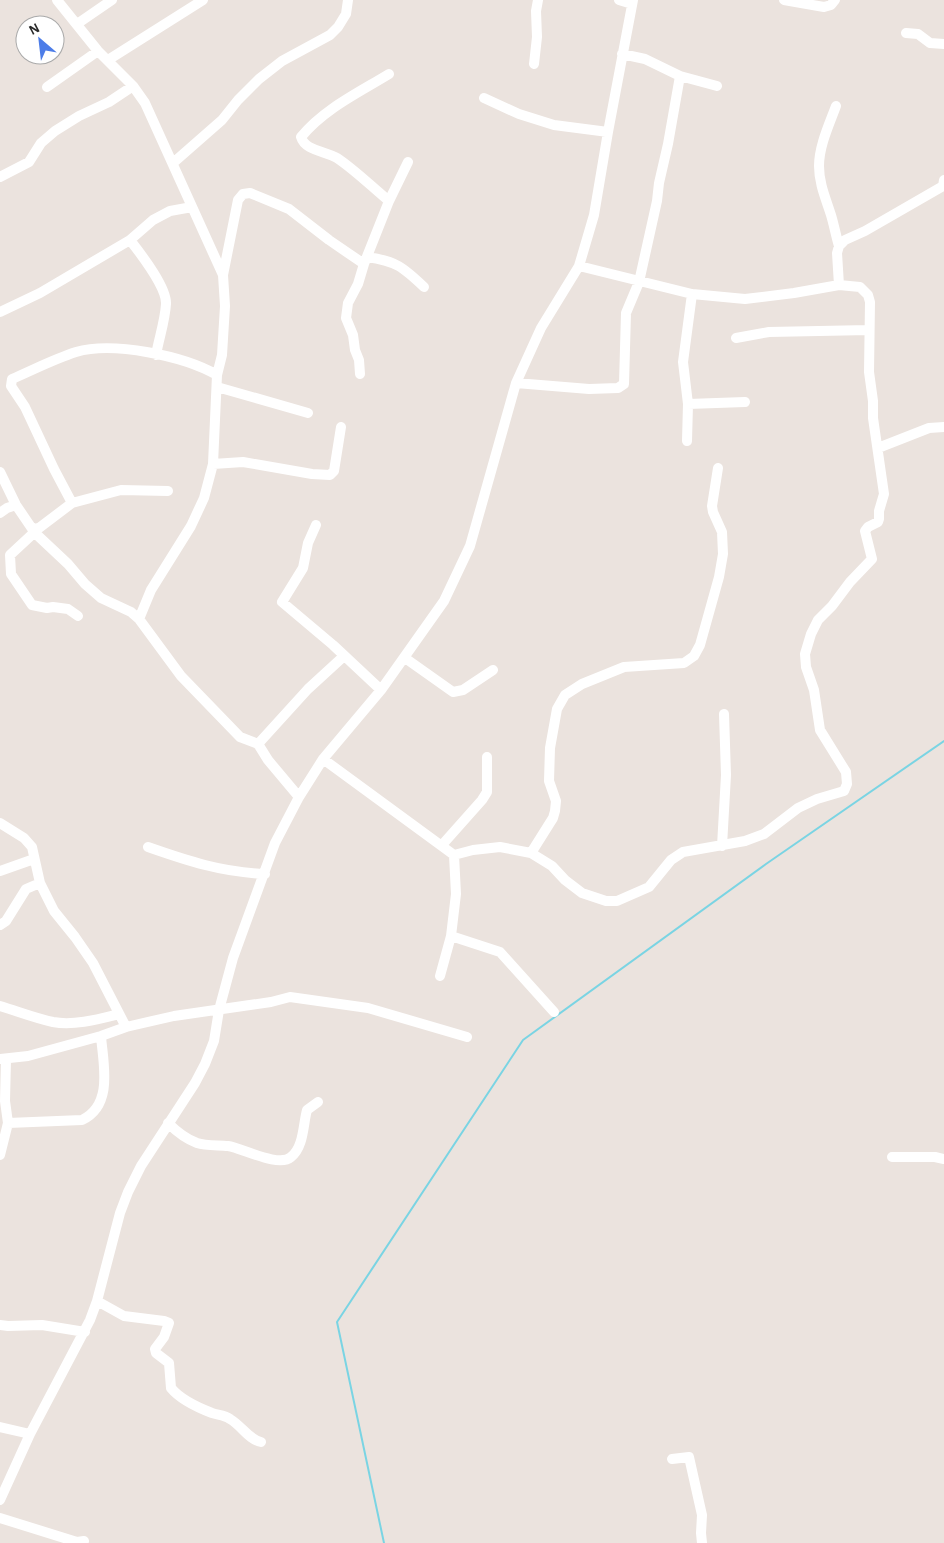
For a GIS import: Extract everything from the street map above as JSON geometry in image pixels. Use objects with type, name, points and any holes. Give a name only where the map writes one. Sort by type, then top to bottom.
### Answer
[{"type":"street","points":[[57,0],[98,50],[133,86],[145,103],[224,275]]},
{"type":"street","points":[[77,24],[112,0]]},
{"type":"street","points":[[108,60],[204,0]]},
{"type":"street","points":[[173,163],[222,120],[238,100],[259,79],[282,61],[330,35],[338,27],[346,14],[348,0]]},
{"type":"street","points":[[534,64],[538,0]]},
{"type":"street","points":[[0,1500],[4,1481],[85,1332],[97,1301],[120,1213],[141,1166],[205,1064],[214,1041],[218,1010],[233,958],[275,843],[299,797],[323,759],[381,690],[444,601],[470,546],[516,383],[541,328],[579,266],[594,215],[632,2],[619,0]]},
{"type":"street","points":[[784,0],[824,7],[832,6],[835,0]]},
{"type":"street","points":[[906,33],[918,34],[930,43],[944,44]]},
{"type":"street","points":[[47,87],[98,50]]},
{"type":"street","points":[[622,54],[645,59],[680,76],[717,86]]},
{"type":"street","points":[[389,74],[340,104],[311,125],[301,136],[308,146],[336,158],[389,201]]},
{"type":"street","points":[[516,383],[589,389],[618,388],[624,384],[626,313],[639,282],[657,201],[680,76]]},
{"type":"street","points":[[0,177],[29,162],[41,144],[55,131],[79,116],[109,102],[133,86]]},
{"type":"street","points":[[484,98],[519,114],[554,125],[608,132]]},
{"type":"street","points":[[836,106],[824,141],[819,164],[820,186],[839,246]]},
{"type":"street","points":[[360,374],[353,335],[346,318],[348,303],[358,284],[365,260],[389,201],[408,162]]},
{"type":"street","points":[[839,285],[837,253],[839,246],[845,240],[865,231],[944,184]]},
{"type":"street","points":[[140,619],[151,590],[170,561],[204,498],[213,464],[217,375],[222,355],[224,275],[238,200],[243,194],[250,193],[289,209],[329,240],[365,260],[387,260],[398,264],[424,287]]},
{"type":"street","points":[[0,312],[40,294],[130,240],[153,220],[170,211],[192,207]]},
{"type":"street","points":[[130,240],[145,259],[164,291],[166,302],[156,354]]},
{"type":"street","points":[[454,855],[473,850],[500,847],[531,853],[552,866],[565,880],[582,893],[606,901],[617,900],[649,886],[671,860],[683,852],[746,841],[764,834],[798,808],[817,799],[844,791],[846,788],[846,772],[820,730],[814,690],[806,667],[805,654],[810,634],[818,620],[872,559],[865,532],[878,522],[878,511],[884,494],[870,372],[870,302],[865,290],[860,287],[839,285],[745,299],[692,294],[579,266]]},
{"type":"street","points":[[686,441],[688,404],[683,362],[692,294]]},
{"type":"street","points":[[736,338],[769,332],[869,330]]},
{"type":"street","points":[[72,503],[10,380],[76,352],[103,348],[136,350],[156,354],[201,366],[217,375]]},
{"type":"street","points":[[217,388],[308,413]]},
{"type":"street","points":[[688,404],[746,402]]},
{"type":"street","points":[[213,464],[243,462],[312,474],[330,475],[334,470],[341,427]]},
{"type":"street","points":[[878,448],[929,428],[944,427]]},
{"type":"street","points":[[531,853],[553,818],[555,811],[556,801],[549,781],[550,748],[557,709],[565,695],[582,684],[624,666],[684,663],[694,656],[700,645],[719,577],[723,554],[722,532],[712,506],[718,468]]},
{"type":"street","points":[[0,472],[16,505],[35,530],[85,584],[101,598],[131,612],[140,619],[181,676],[240,737],[258,744],[268,760],[299,797]]},
{"type":"street","points":[[78,616],[68,609],[32,605],[10,574],[10,555],[35,530],[72,503],[121,490],[168,491]]},
{"type":"street","points":[[0,513],[16,505]]},
{"type":"street","points":[[316,525],[308,543],[303,568],[282,602],[381,690]]},
{"type":"street","points":[[258,744],[308,689],[344,656]]},
{"type":"street","points":[[405,658],[453,692],[463,690],[493,670]]},
{"type":"street","points":[[722,846],[726,775],[724,714]]},
{"type":"street","points":[[442,845],[487,792],[487,757]]},
{"type":"street","points":[[323,759],[454,855],[456,894],[451,936],[440,976]]},
{"type":"street","points":[[0,823],[24,838],[32,847],[40,883],[54,911],[93,963],[126,1027]]},
{"type":"street","points":[[148,847],[198,864],[237,873],[265,874]]},
{"type":"street","points":[[0,871],[34,859]]},
{"type":"street","points":[[0,925],[6,921],[26,889],[40,883]]},
{"type":"street","points":[[451,936],[500,952],[554,1012]]},
{"type":"street","points":[[0,1155],[8,1123],[3,1059],[28,1056],[101,1036],[126,1027],[174,1016],[290,997],[368,1008],[467,1037]]},
{"type":"street","points":[[0,1006],[52,1022],[63,1023],[97,1020],[119,1014]]},
{"type":"street","points":[[8,1123],[82,1120],[87,1117],[102,1099],[105,1085],[101,1036]]},
{"type":"street","points":[[168,1123],[178,1132],[198,1143],[230,1146],[283,1161],[290,1159],[294,1155],[302,1135],[307,1110],[318,1102]]},
{"type":"street","points":[[892,1157],[935,1157],[944,1159]]},
{"type":"street","points":[[97,1301],[124,1316],[169,1323],[164,1338],[155,1349],[156,1353],[169,1363],[171,1388],[200,1408],[229,1418],[241,1426],[247,1435],[261,1442]]},
{"type":"street","points":[[0,1325],[42,1325],[85,1332]]},
{"type":"street","points":[[0,1427],[30,1434]]},
{"type":"street","points":[[672,1459],[689,1457],[702,1515],[702,1543]]},
{"type":"street","points":[[0,1518],[77,1542],[84,1542]]},
{"type":"waterway","points":[[384,1543],[337,1322],[523,1040],[766,864],[944,741]]}]
